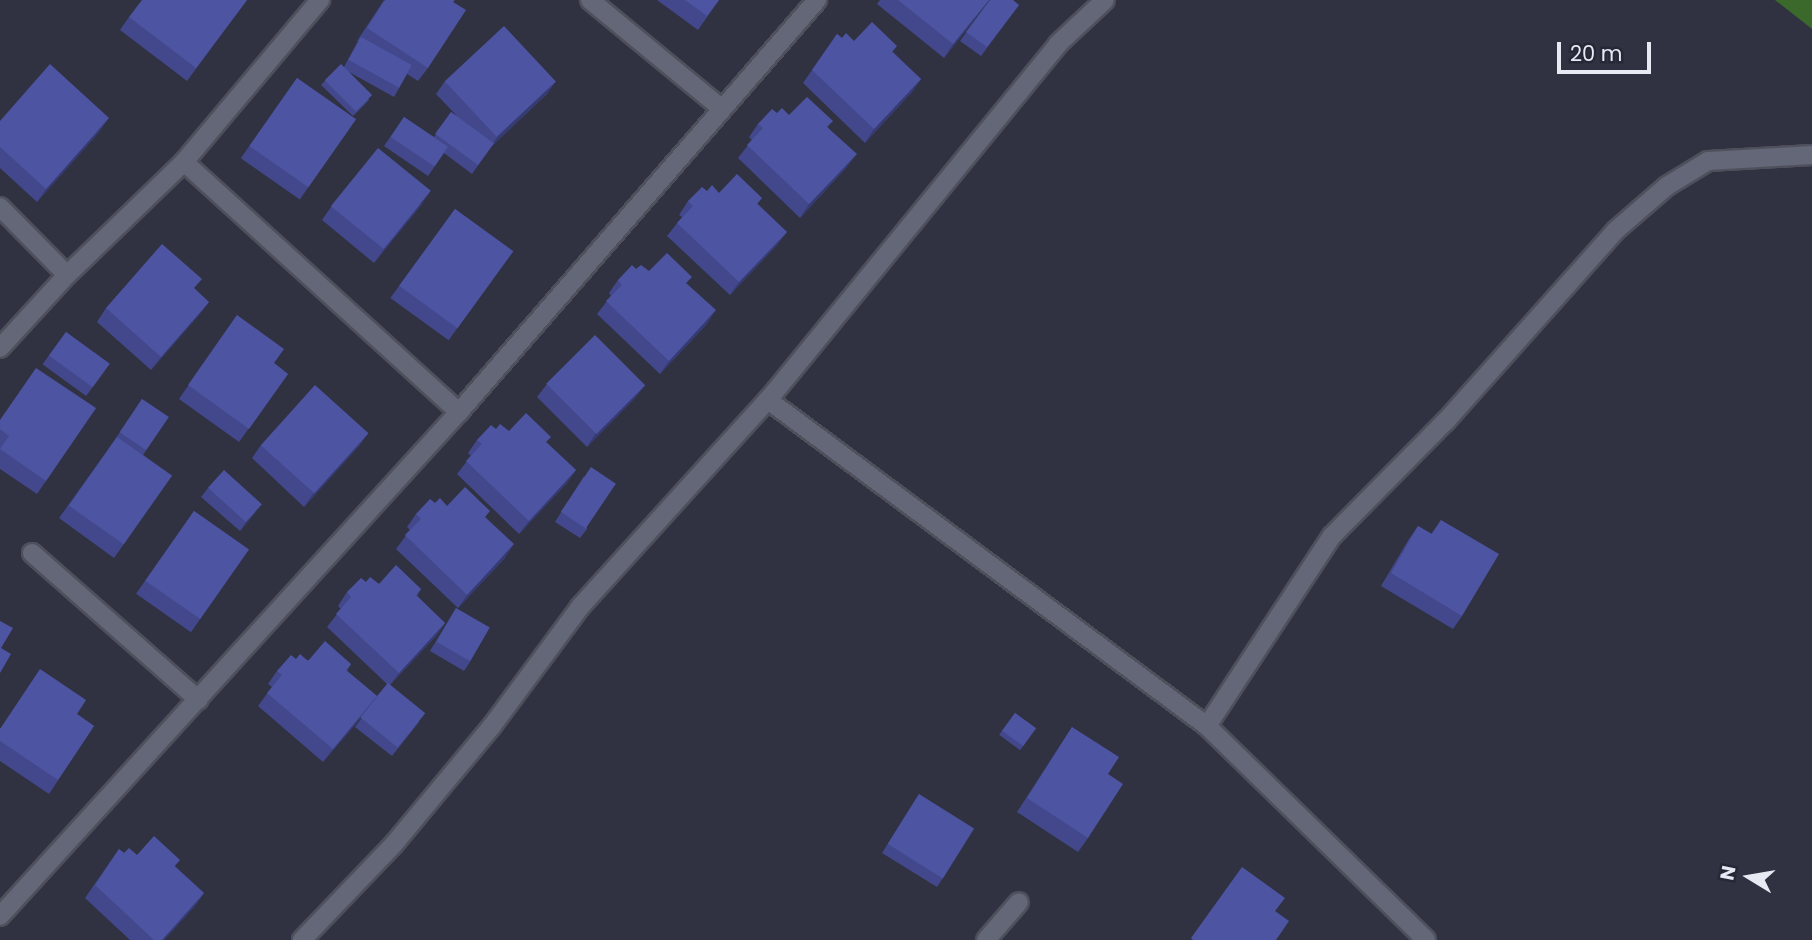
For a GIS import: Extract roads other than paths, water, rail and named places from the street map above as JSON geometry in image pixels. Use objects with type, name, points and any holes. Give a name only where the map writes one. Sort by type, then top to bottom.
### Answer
[{"type":"street","points":[[0,348],[67,275],[184,162],[320,0]]},
{"type":"street","points":[[590,0],[720,108]]},
{"type":"street","points":[[0,916],[459,412],[720,108],[817,0]]},
{"type":"street","points":[[302,940],[394,844],[492,726],[580,607],[768,400],[1058,44],[1105,0]]},
{"type":"street","points":[[1207,726],[1332,536],[1446,421],[1615,231],[1667,186],[1709,161],[1812,155]]},
{"type":"street","points":[[184,162],[459,412]]},
{"type":"street","points":[[0,207],[67,275]]},
{"type":"street","points":[[768,400],[1207,726],[1426,940]]},
{"type":"street","points":[[32,553],[199,700]]},
{"type":"street","points":[[986,940],[1019,902]]}]
